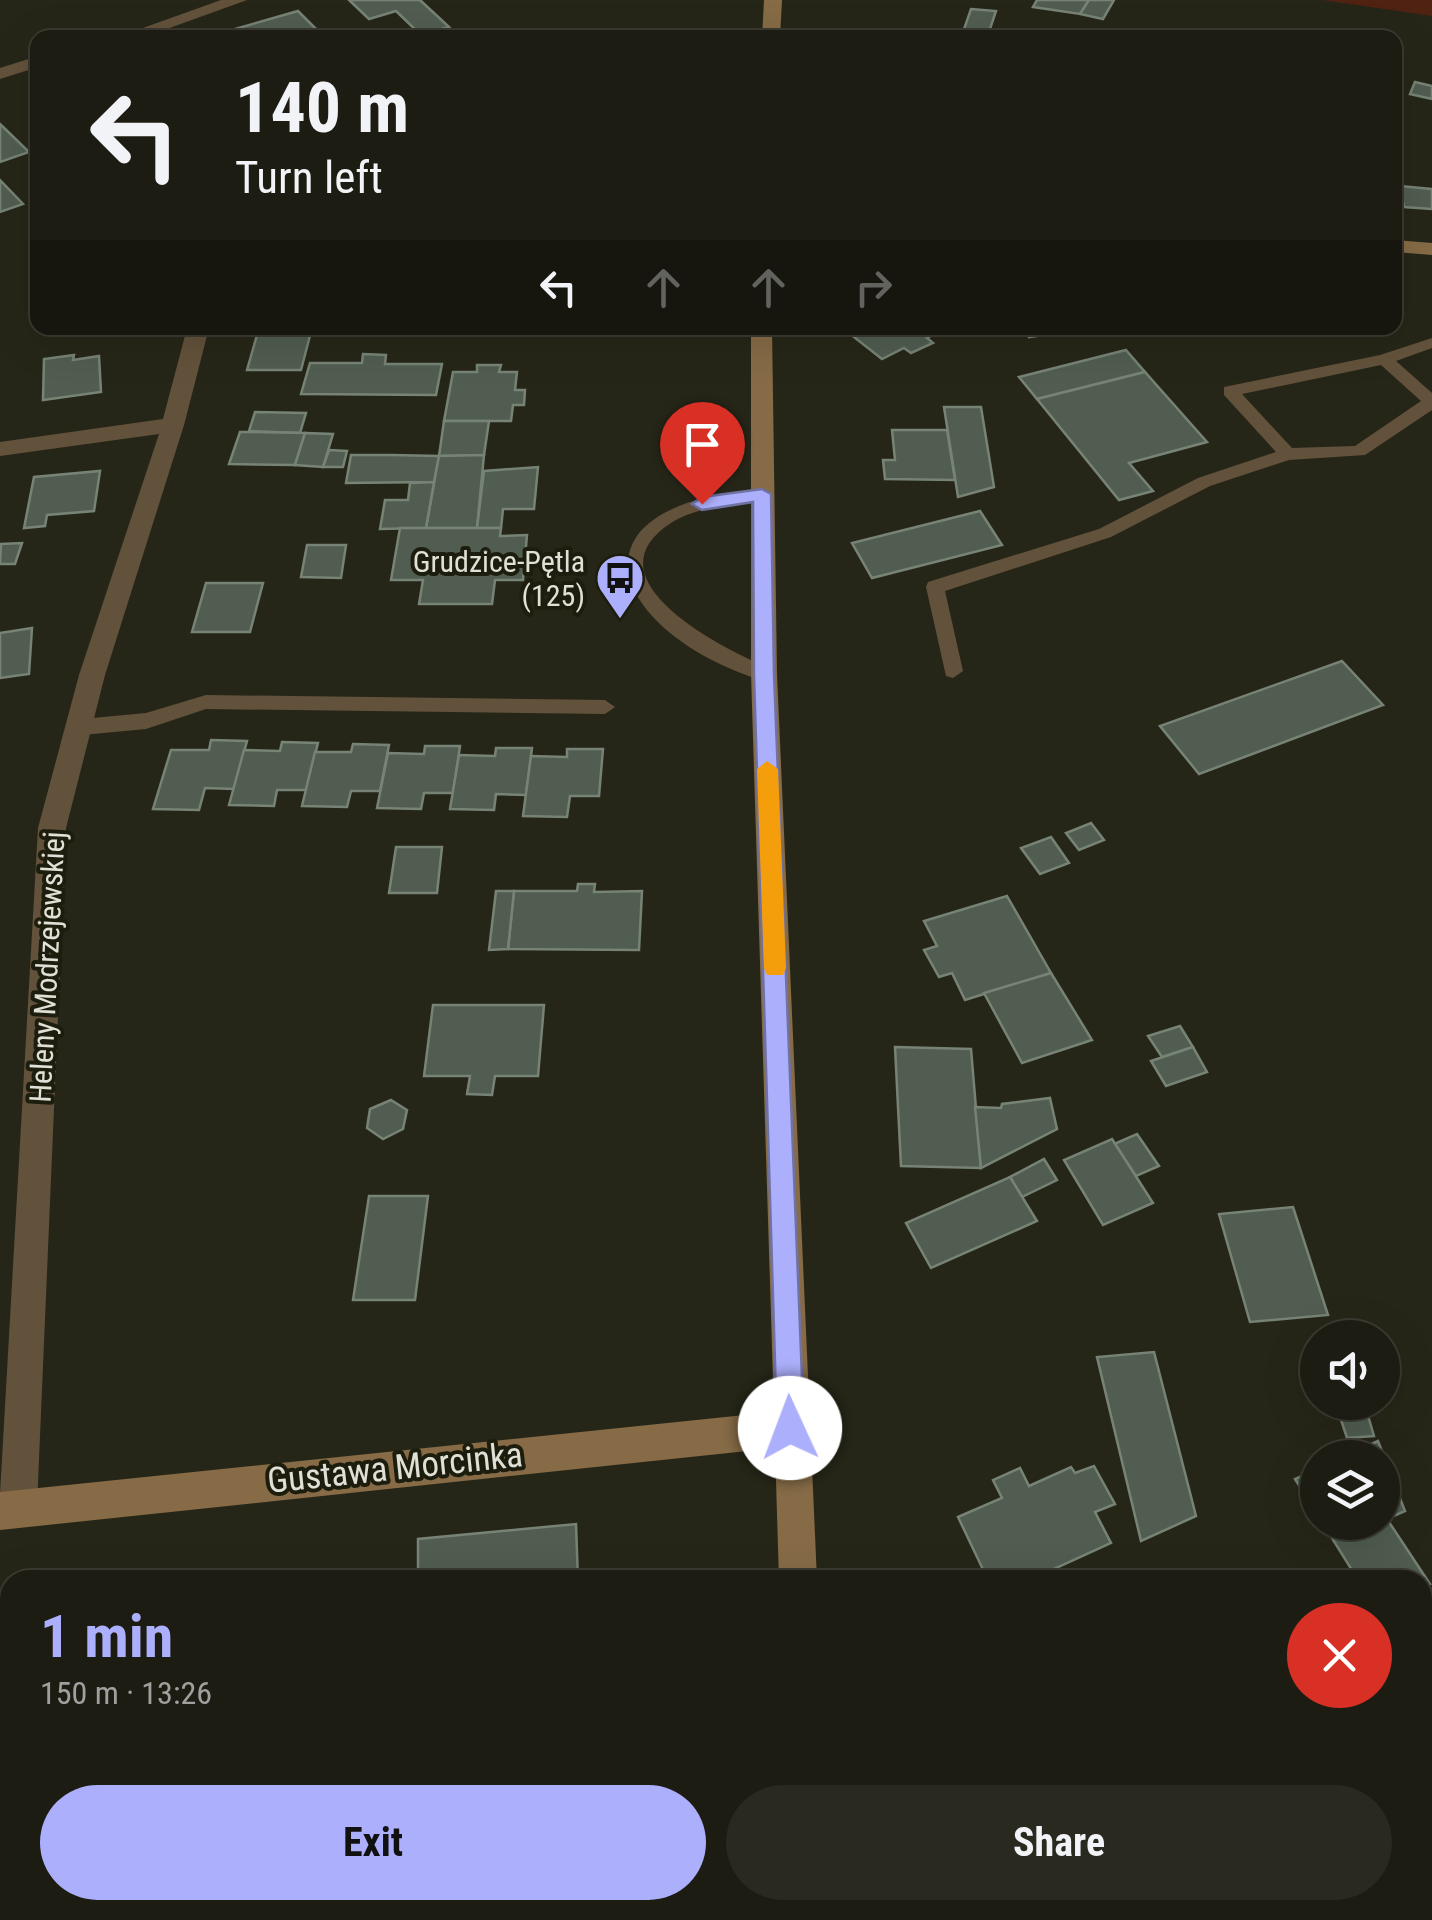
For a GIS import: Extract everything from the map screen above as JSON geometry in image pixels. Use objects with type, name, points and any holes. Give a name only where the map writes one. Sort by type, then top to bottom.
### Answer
[{"type":"main road","points":[[771,30],[773,0]]},
{"type":"main road","points":[[1402,247],[1432,250]]},
{"type":"main road","points":[[760,335],[764,674],[797,1570]]},
{"type":"main road","name":"Gustawa Morcinka","points":[[9,1508],[790,1428]]},
{"type":"street","points":[[164,30],[238,0]]},
{"type":"street","points":[[0,74],[30,64]]},
{"type":"street","name":"Heleny Modrzejewskiej","points":[[9,1508],[52,828],[82,727],[92,675],[173,425],[196,335]]},
{"type":"street","points":[[0,449],[92,433],[173,425]]},
{"type":"lane","points":[[1288,454],[1230,391],[1384,359],[1432,344]]},
{"type":"lane","points":[[953,671],[935,587],[1105,533],[1204,482],[1288,454],[1359,451],[1432,402],[1384,359]]},
{"type":"lane","points":[[762,494],[718,499],[669,516],[646,534],[635,564],[646,593],[684,634],[764,674]]},
{"type":"lane","points":[[82,727],[146,721],[206,702],[606,708]]},
{"type":"shaded area","points":[[1322,0],[1432,0],[1432,16]]},
{"type":"building","points":[[349,0],[420,0],[449,27],[416,30],[396,11],[369,19]]},
{"type":"building","points":[[1037,0],[1089,0],[1080,14],[1033,7]]},
{"type":"building","points":[[1089,0],[1114,0],[1103,19],[1080,14]]},
{"type":"building","points":[[971,9],[996,11],[990,30],[964,30]]},
{"type":"building","points":[[298,11],[316,29],[313,30],[232,30]]},
{"type":"building","points":[[1415,82],[1432,86],[1432,99],[1410,94]]},
{"type":"building","points":[[0,124],[29,152],[0,162]]},
{"type":"building","points":[[0,180],[23,204],[0,212]]},
{"type":"building","points":[[1402,186],[1432,189],[1432,209],[1404,207]]},
{"type":"building","points":[[257,335],[310,335],[301,370],[247,370]]},
{"type":"building","points":[[933,335],[927,338],[933,343],[911,353],[904,348],[882,359],[854,337]]},
{"type":"building","points":[[1126,350],[1145,372],[1037,399],[1019,377]]},
{"type":"building","points":[[363,354],[386,355],[385,364],[442,364],[436,395],[301,394],[310,363],[362,363]]},
{"type":"building","points":[[74,355],[73,360],[99,356],[101,392],[43,400],[44,359]]},
{"type":"building","points":[[477,365],[501,365],[499,372],[517,372],[515,390],[525,390],[524,405],[513,405],[511,421],[444,421],[453,372],[477,372]]},
{"type":"building","points":[[1145,372],[1207,442],[1129,463],[1153,491],[1119,500],[1037,399]]},
{"type":"building","points":[[944,407],[981,407],[994,487],[958,497]]},
{"type":"building","points":[[255,412],[306,413],[300,433],[249,431]]},
{"type":"building","points":[[444,421],[489,421],[484,455],[439,456]]},
{"type":"building","points":[[892,430],[947,430],[955,480],[885,479],[883,460],[895,460]]},
{"type":"building","points":[[240,432],[305,433],[295,465],[229,464]]},
{"type":"building","points":[[305,433],[333,434],[323,467],[295,465]]},
{"type":"building","points":[[329,450],[347,451],[343,467],[323,467]]},
{"type":"building","points":[[351,455],[439,456],[434,482],[346,483]]},
{"type":"building","points":[[484,455],[477,528],[426,528],[439,456]]},
{"type":"building","points":[[538,467],[534,509],[503,509],[501,528],[477,528],[484,471]]},
{"type":"building","points":[[100,471],[94,511],[47,515],[45,526],[24,528],[34,477]]},
{"type":"building","points":[[434,482],[426,528],[380,529],[385,500],[408,500],[410,483]]},
{"type":"building","points":[[980,511],[1002,545],[872,578],[852,543]]},
{"type":"building","points":[[400,528],[501,528],[500,536],[527,535],[523,580],[495,580],[492,604],[419,604],[423,580],[391,580]]},
{"type":"building","points":[[22,543],[15,564],[0,564],[1,544]]},
{"type":"building","points":[[307,545],[346,545],[341,578],[301,577]]},
{"type":"building","points":[[206,583],[263,583],[250,632],[192,632]]},
{"type":"building","points":[[32,628],[29,674],[0,678],[0,633]]},
{"type":"building","points":[[1342,661],[1383,705],[1199,774],[1160,726]]},
{"type":"building","points":[[211,740],[247,741],[234,789],[205,788],[199,810],[153,809],[171,750],[209,750]]},
{"type":"building","points":[[282,742],[318,743],[306,790],[277,790],[274,806],[229,805],[244,750],[280,751]]},
{"type":"building","points":[[353,744],[389,745],[380,791],[351,791],[347,807],[302,806],[315,752],[351,752]]},
{"type":"building","points":[[425,746],[460,746],[453,793],[424,793],[421,809],[377,808],[388,753],[424,754]]},
{"type":"building","points":[[496,748],[532,748],[526,795],[496,794],[494,810],[450,809],[459,755],[495,756]]},
{"type":"building","points":[[567,749],[603,749],[599,796],[570,796],[567,817],[523,816],[531,756],[567,757]]},
{"type":"building","points":[[1091,823],[1104,840],[1079,850],[1066,833]]},
{"type":"building","points":[[1051,837],[1069,863],[1040,874],[1021,848]]},
{"type":"building","points":[[396,847],[442,847],[437,893],[389,893]]},
{"type":"building","points":[[578,884],[595,884],[594,892],[642,891],[639,950],[508,949],[514,891],[577,891]]},
{"type":"building","points":[[496,891],[514,891],[508,949],[489,950]]},
{"type":"building","points":[[1007,896],[1051,973],[965,1000],[952,973],[939,977],[924,950],[937,946],[924,921]]},
{"type":"building","points":[[1051,973],[1092,1040],[1022,1063],[984,993]]},
{"type":"building","points":[[433,1005],[544,1005],[538,1076],[495,1076],[492,1095],[467,1094],[470,1076],[424,1076]]},
{"type":"building","points":[[1180,1026],[1193,1047],[1162,1057],[1148,1036]]},
{"type":"building","points":[[895,1047],[971,1049],[981,1168],[901,1166]]},
{"type":"building","points":[[1193,1047],[1207,1072],[1166,1086],[1151,1061]]},
{"type":"building","points":[[1050,1098],[1057,1129],[981,1168],[975,1107],[1001,1108],[1002,1104]]},
{"type":"building","points":[[391,1100],[407,1110],[403,1129],[383,1139],[367,1128],[370,1109]]},
{"type":"building","points":[[1137,1134],[1159,1166],[1136,1176],[1114,1144]]},
{"type":"building","points":[[1112,1139],[1153,1203],[1103,1225],[1064,1160]]},
{"type":"building","points":[[1044,1159],[1057,1180],[1022,1197],[1010,1177]]},
{"type":"building","points":[[1010,1177],[1037,1221],[931,1268],[906,1223]]},
{"type":"building","points":[[369,1196],[428,1196],[415,1300],[353,1300]]},
{"type":"building","points":[[1293,1207],[1328,1315],[1250,1322],[1219,1214]]},
{"type":"building","points":[[1154,1352],[1196,1516],[1141,1541],[1097,1357]]},
{"type":"building","points":[[1341,1420],[1369,1420],[1374,1436],[1347,1438]]},
{"type":"building","points":[[1094,1466],[1115,1504],[1095,1512],[1111,1543],[1052,1570],[983,1570],[958,1517],[1002,1498],[993,1480],[1020,1468],[1029,1486],[1071,1467],[1075,1473]]},
{"type":"building","points":[[576,1524],[578,1570],[418,1570],[418,1539]]},
{"type":"building","points":[[1400,1538],[1421,1570],[1352,1570],[1333,1540]]},
{"type":"slow traffic","points":[[767,769],[775,968]]},
{"type":"place","name":"Grudzice-Pętla (125)","points":[[620,620]]},
{"type":"route","points":[[702,504],[762,494],[764,674],[790,1428]]}]
